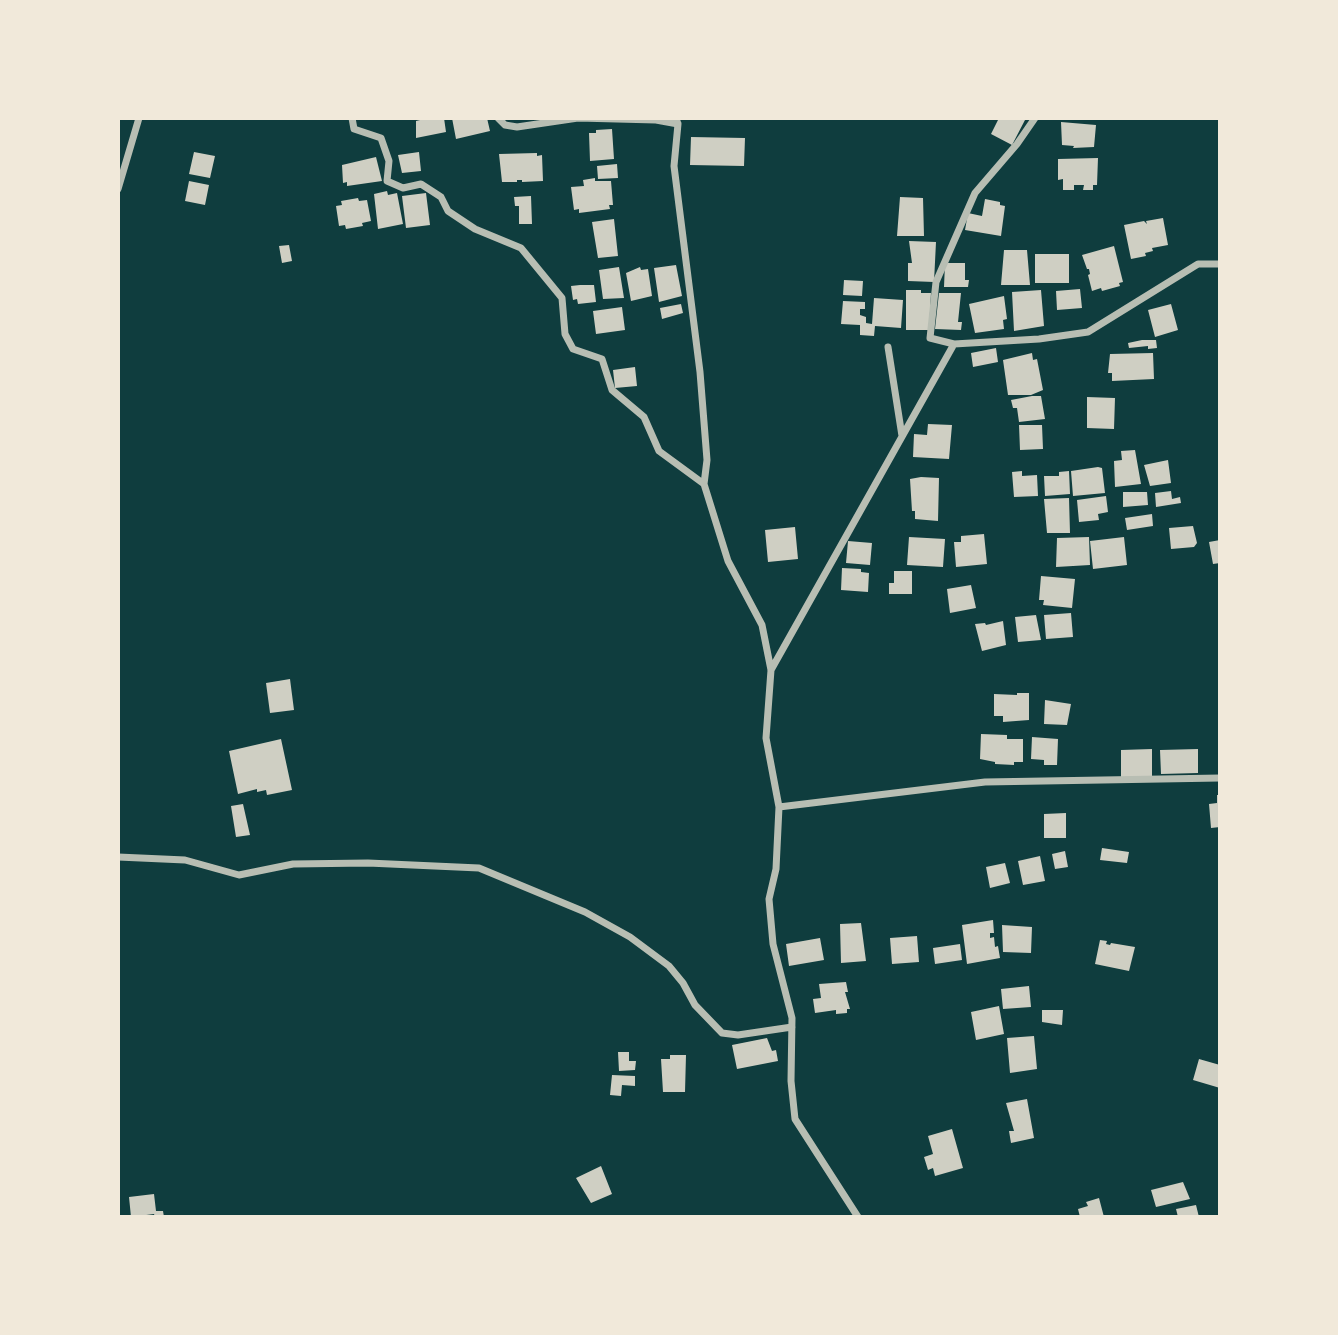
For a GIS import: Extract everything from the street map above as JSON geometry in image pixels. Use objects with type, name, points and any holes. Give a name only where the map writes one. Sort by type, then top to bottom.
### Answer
[{"type":"street","points":[[118,189],[139,118]]},
{"type":"street","points":[[352,118],[354,129],[381,138],[389,161],[387,181],[403,188],[421,184],[441,197],[448,211],[475,229],[521,248],[562,298],[565,334],[573,349],[602,359],[612,390],[644,417],[659,451],[704,484]]},
{"type":"street","points":[[498,118],[505,125],[517,127],[578,118],[677,121],[674,166],[700,372],[707,460],[704,484],[728,561],[762,625],[771,670],[766,738],[779,807],[776,869],[769,899],[773,944],[792,1018],[791,1081],[795,1119],[858,1217]]},
{"type":"street","points":[[1035,118],[975,193],[936,282],[930,338],[954,344],[1039,339],[1088,332],[1198,264],[1220,264]]},
{"type":"street","points":[[771,670],[954,344]]},
{"type":"street","points":[[888,347],[902,438]]},
{"type":"street","points":[[779,807],[985,782],[1220,778]]},
{"type":"street","points":[[118,857],[185,860],[239,875],[293,864],[368,863],[479,868],[585,912],[630,937],[669,966],[695,1005],[722,1033],[738,1035],[792,1027]]},
{"type":"building","points":[[444,118],[446,132],[416,138],[416,121]]},
{"type":"building","points":[[452,118],[487,118],[490,131],[456,139]]},
{"type":"building","points":[[999,118],[1025,120],[1012,145],[991,134]]},
{"type":"building","points":[[1061,122],[1096,125],[1094,147],[1062,145]]},
{"type":"building","points":[[612,129],[614,159],[590,161],[589,133]]},
{"type":"building","points":[[691,137],[745,138],[744,166],[690,165]]},
{"type":"building","points":[[194,152],[215,156],[210,178],[189,174]]},
{"type":"building","points":[[419,152],[421,171],[402,173],[398,155]]},
{"type":"building","points":[[537,153],[537,156],[542,155],[543,181],[502,182],[499,154]]},
{"type":"building","points":[[376,157],[382,181],[347,186],[347,182],[343,183],[342,165]]},
{"type":"building","points":[[1098,158],[1097,185],[1093,185],[1093,190],[1083,190],[1084,185],[1074,185],[1074,190],[1063,190],[1063,179],[1058,180],[1058,159]]},
{"type":"building","points":[[617,164],[618,178],[598,179],[597,166]]},
{"type":"building","points":[[595,178],[595,181],[611,181],[613,205],[609,205],[610,209],[579,213],[579,209],[574,210],[571,187],[584,186],[583,180]]},
{"type":"building","points":[[189,181],[209,185],[205,205],[185,201]]},
{"type":"building","points":[[387,191],[388,195],[397,193],[403,224],[378,229],[374,194]]},
{"type":"building","points":[[426,193],[430,225],[406,228],[402,196]]},
{"type":"building","points":[[531,196],[532,224],[519,224],[519,206],[515,206],[514,197]]},
{"type":"building","points":[[900,197],[923,198],[924,236],[897,236]]},
{"type":"building","points":[[358,198],[359,201],[367,200],[371,221],[346,229],[345,225],[339,226],[336,206],[342,205],[341,201]]},
{"type":"building","points":[[985,199],[1005,206],[1001,236],[965,230],[968,213],[982,216]]},
{"type":"building","points":[[1163,218],[1168,245],[1152,248],[1153,251],[1145,253],[1146,256],[1131,259],[1124,225],[1144,221],[1147,224],[1146,221]]},
{"type":"building","points":[[614,219],[618,256],[598,258],[592,222]]},
{"type":"building","points":[[909,241],[936,242],[934,282],[908,281],[908,263],[912,263]]},
{"type":"building","points":[[289,245],[292,261],[282,263],[279,246]]},
{"type":"building","points":[[1114,246],[1123,282],[1119,283],[1120,286],[1092,291],[1089,269],[1082,255]]},
{"type":"building","points":[[1004,250],[1027,250],[1030,285],[1001,285]]},
{"type":"building","points":[[1035,254],[1069,254],[1069,283],[1035,283]]},
{"type":"building","points":[[945,263],[965,263],[968,287],[944,287]]},
{"type":"building","points":[[676,265],[682,296],[659,302],[654,268]]},
{"type":"building","points":[[619,267],[624,298],[603,299],[599,270]]},
{"type":"building","points":[[640,267],[641,270],[648,269],[652,296],[631,301],[626,273]]},
{"type":"building","points":[[844,280],[863,281],[862,296],[843,295]]},
{"type":"building","points":[[594,285],[596,302],[578,304],[577,299],[573,300],[571,286]]},
{"type":"building","points":[[1080,289],[1082,308],[1057,310],[1056,291]]},
{"type":"building","points":[[906,290],[931,293],[929,330],[906,330]]},
{"type":"building","points":[[1041,290],[1044,326],[1014,331],[1012,292]]},
{"type":"building","points":[[939,293],[961,293],[958,322],[962,322],[961,330],[935,329]]},
{"type":"building","points":[[1004,296],[1007,319],[1003,320],[1004,329],[975,333],[969,304]]},
{"type":"building","points":[[874,298],[903,300],[901,328],[875,326],[874,336],[860,335],[860,325],[841,324],[843,301],[865,302],[865,309],[860,309],[860,315],[866,317],[866,323],[872,324]]},
{"type":"building","points":[[681,304],[683,313],[662,319],[660,308]]},
{"type":"building","points":[[1171,304],[1178,330],[1155,337],[1148,310]]},
{"type":"building","points":[[622,307],[625,330],[596,334],[593,311]]},
{"type":"building","points":[[1156,340],[1157,348],[1129,348],[1128,343]]},
{"type":"building","points":[[996,348],[998,362],[973,367],[971,353]]},
{"type":"building","points":[[1032,353],[1033,360],[1037,359],[1043,390],[1031,395],[1008,395],[1003,360]]},
{"type":"building","points":[[1153,353],[1154,379],[1112,381],[1112,373],[1108,373],[1110,354]]},
{"type":"building","points":[[635,367],[637,386],[615,388],[613,370]]},
{"type":"building","points":[[1041,396],[1045,419],[1019,422],[1017,408],[1013,408],[1011,400]]},
{"type":"building","points":[[1087,397],[1115,398],[1114,429],[1087,428]]},
{"type":"building","points":[[928,424],[952,425],[949,459],[913,457],[914,434],[927,435]]},
{"type":"building","points":[[1019,425],[1042,425],[1043,449],[1020,450]]},
{"type":"building","points":[[1135,450],[1141,484],[1115,487],[1114,461],[1122,460],[1121,451]]},
{"type":"building","points":[[1168,460],[1171,483],[1150,486],[1144,465]]},
{"type":"building","points":[[1102,468],[1105,493],[1073,496],[1071,471]]},
{"type":"building","points":[[1022,471],[1022,476],[1037,475],[1038,496],[1014,497],[1012,472]]},
{"type":"building","points":[[1069,471],[1070,494],[1045,496],[1044,476],[1059,476],[1059,472]]},
{"type":"building","points":[[939,478],[938,521],[915,519],[910,479]]},
{"type":"building","points":[[1171,491],[1172,499],[1180,497],[1181,503],[1156,507],[1155,493]]},
{"type":"building","points":[[1123,492],[1147,492],[1148,505],[1123,507]]},
{"type":"building","points":[[1106,496],[1108,512],[1098,514],[1099,520],[1079,522],[1077,500]]},
{"type":"building","points":[[1069,498],[1070,533],[1047,533],[1044,499]]},
{"type":"building","points":[[1152,514],[1153,526],[1127,530],[1125,518]]},
{"type":"building","points":[[1193,526],[1197,543],[1194,547],[1171,549],[1169,528]]},
{"type":"building","points":[[795,527],[798,559],[768,562],[765,530]]},
{"type":"building","points":[[984,534],[987,564],[956,567],[954,542],[961,542],[961,536]]},
{"type":"building","points":[[909,537],[945,539],[943,567],[907,565]]},
{"type":"building","points":[[1089,537],[1090,565],[1056,567],[1057,538]]},
{"type":"building","points":[[1124,537],[1127,565],[1093,569],[1090,541]]},
{"type":"building","points":[[1220,540],[1220,563],[1213,564],[1209,542]]},
{"type":"building","points":[[848,541],[872,543],[870,565],[846,563]]},
{"type":"building","points":[[842,568],[861,569],[861,572],[869,573],[868,592],[841,590]]},
{"type":"building","points":[[894,571],[912,571],[912,594],[889,594],[889,583],[894,583]]},
{"type":"building","points":[[1041,576],[1075,579],[1072,608],[1043,605],[1044,600],[1039,600]]},
{"type":"building","points":[[971,585],[976,608],[950,613],[947,589]]},
{"type":"building","points":[[1071,613],[1073,637],[1046,639],[1044,615]]},
{"type":"building","points":[[1036,615],[1041,640],[1018,642],[1015,617]]},
{"type":"building","points":[[1003,621],[1006,645],[982,651],[975,624]]},
{"type":"building","points":[[290,679],[294,710],[270,713],[266,683]]},
{"type":"building","points":[[1029,693],[1029,720],[1003,722],[1003,716],[994,716],[994,694]]},
{"type":"building","points":[[1045,700],[1071,704],[1067,725],[1044,724]]},
{"type":"building","points":[[981,734],[1023,739],[1023,762],[995,764],[980,759]]},
{"type":"building","points":[[1032,737],[1058,739],[1057,765],[1044,765],[1044,760],[1031,759]]},
{"type":"building","points":[[281,739],[292,790],[267,795],[266,790],[257,792],[257,789],[238,794],[229,751]]},
{"type":"building","points":[[1152,749],[1152,777],[1121,777],[1121,750]]},
{"type":"building","points":[[1198,749],[1198,773],[1161,774],[1160,750]]},
{"type":"building","points":[[1217,795],[1220,795],[1220,827],[1211,828],[1209,804],[1217,803]]},
{"type":"building","points":[[243,804],[250,835],[236,837],[231,806]]},
{"type":"building","points":[[1066,813],[1066,838],[1044,838],[1044,814]]},
{"type":"building","points":[[1102,848],[1129,852],[1127,863],[1100,860]]},
{"type":"building","points":[[1065,851],[1068,867],[1055,869],[1052,854]]},
{"type":"building","points":[[1040,856],[1045,881],[1023,885],[1018,861]]},
{"type":"building","points":[[1005,863],[1010,883],[990,888],[986,867]]},
{"type":"building","points":[[993,920],[994,933],[990,933],[990,938],[994,937],[1000,958],[967,964],[962,925]]},
{"type":"building","points":[[861,923],[866,961],[841,963],[840,924]]},
{"type":"building","points":[[1002,925],[1032,927],[1031,953],[1003,952]]},
{"type":"building","points":[[917,936],[919,962],[892,964],[890,938]]},
{"type":"building","points":[[820,938],[824,960],[789,966],[786,944]]},
{"type":"building","points":[[1100,940],[1110,945],[1135,947],[1129,971],[1095,964]]},
{"type":"building","points":[[960,944],[962,960],[935,964],[933,948]]},
{"type":"building","points":[[846,982],[848,992],[845,992],[850,1009],[847,1013],[836,1014],[836,1010],[815,1013],[813,999],[821,998],[819,984]]},
{"type":"building","points":[[1029,986],[1031,1007],[1003,1009],[1001,989]]},
{"type":"building","points":[[999,1006],[1004,1034],[976,1040],[971,1012]]},
{"type":"building","points":[[1042,1010],[1063,1010],[1062,1025],[1042,1022]]},
{"type":"building","points":[[1034,1036],[1037,1069],[1010,1073],[1007,1038]]},
{"type":"building","points":[[767,1038],[772,1051],[776,1050],[778,1061],[737,1069],[732,1045]]},
{"type":"building","points":[[618,1052],[629,1052],[629,1061],[636,1061],[635,1070],[619,1071]]},
{"type":"building","points":[[670,1055],[686,1055],[685,1092],[663,1092],[661,1059],[670,1059]]},
{"type":"building","points":[[1199,1059],[1220,1065],[1220,1088],[1193,1080]]},
{"type":"building","points":[[612,1075],[635,1076],[635,1086],[622,1085],[621,1096],[610,1095]]},
{"type":"building","points":[[1027,1099],[1034,1138],[1011,1143],[1009,1131],[1014,1131],[1006,1103]]},
{"type":"building","points":[[952,1129],[963,1168],[935,1176],[933,1168],[928,1170],[924,1157],[933,1154],[928,1136]]},
{"type":"building","points":[[601,1166],[612,1194],[591,1203],[576,1178]]},
{"type":"building","points":[[1183,1182],[1190,1199],[1156,1207],[1151,1190]]},
{"type":"building","points":[[154,1194],[156,1211],[163,1211],[164,1217],[155,1217],[154,1214],[131,1217],[129,1197]]},
{"type":"building","points":[[1099,1198],[1104,1217],[1080,1217],[1078,1209],[1088,1206],[1086,1202]]},
{"type":"building","points":[[1196,1205],[1199,1217],[1178,1217],[1176,1209]]}]
